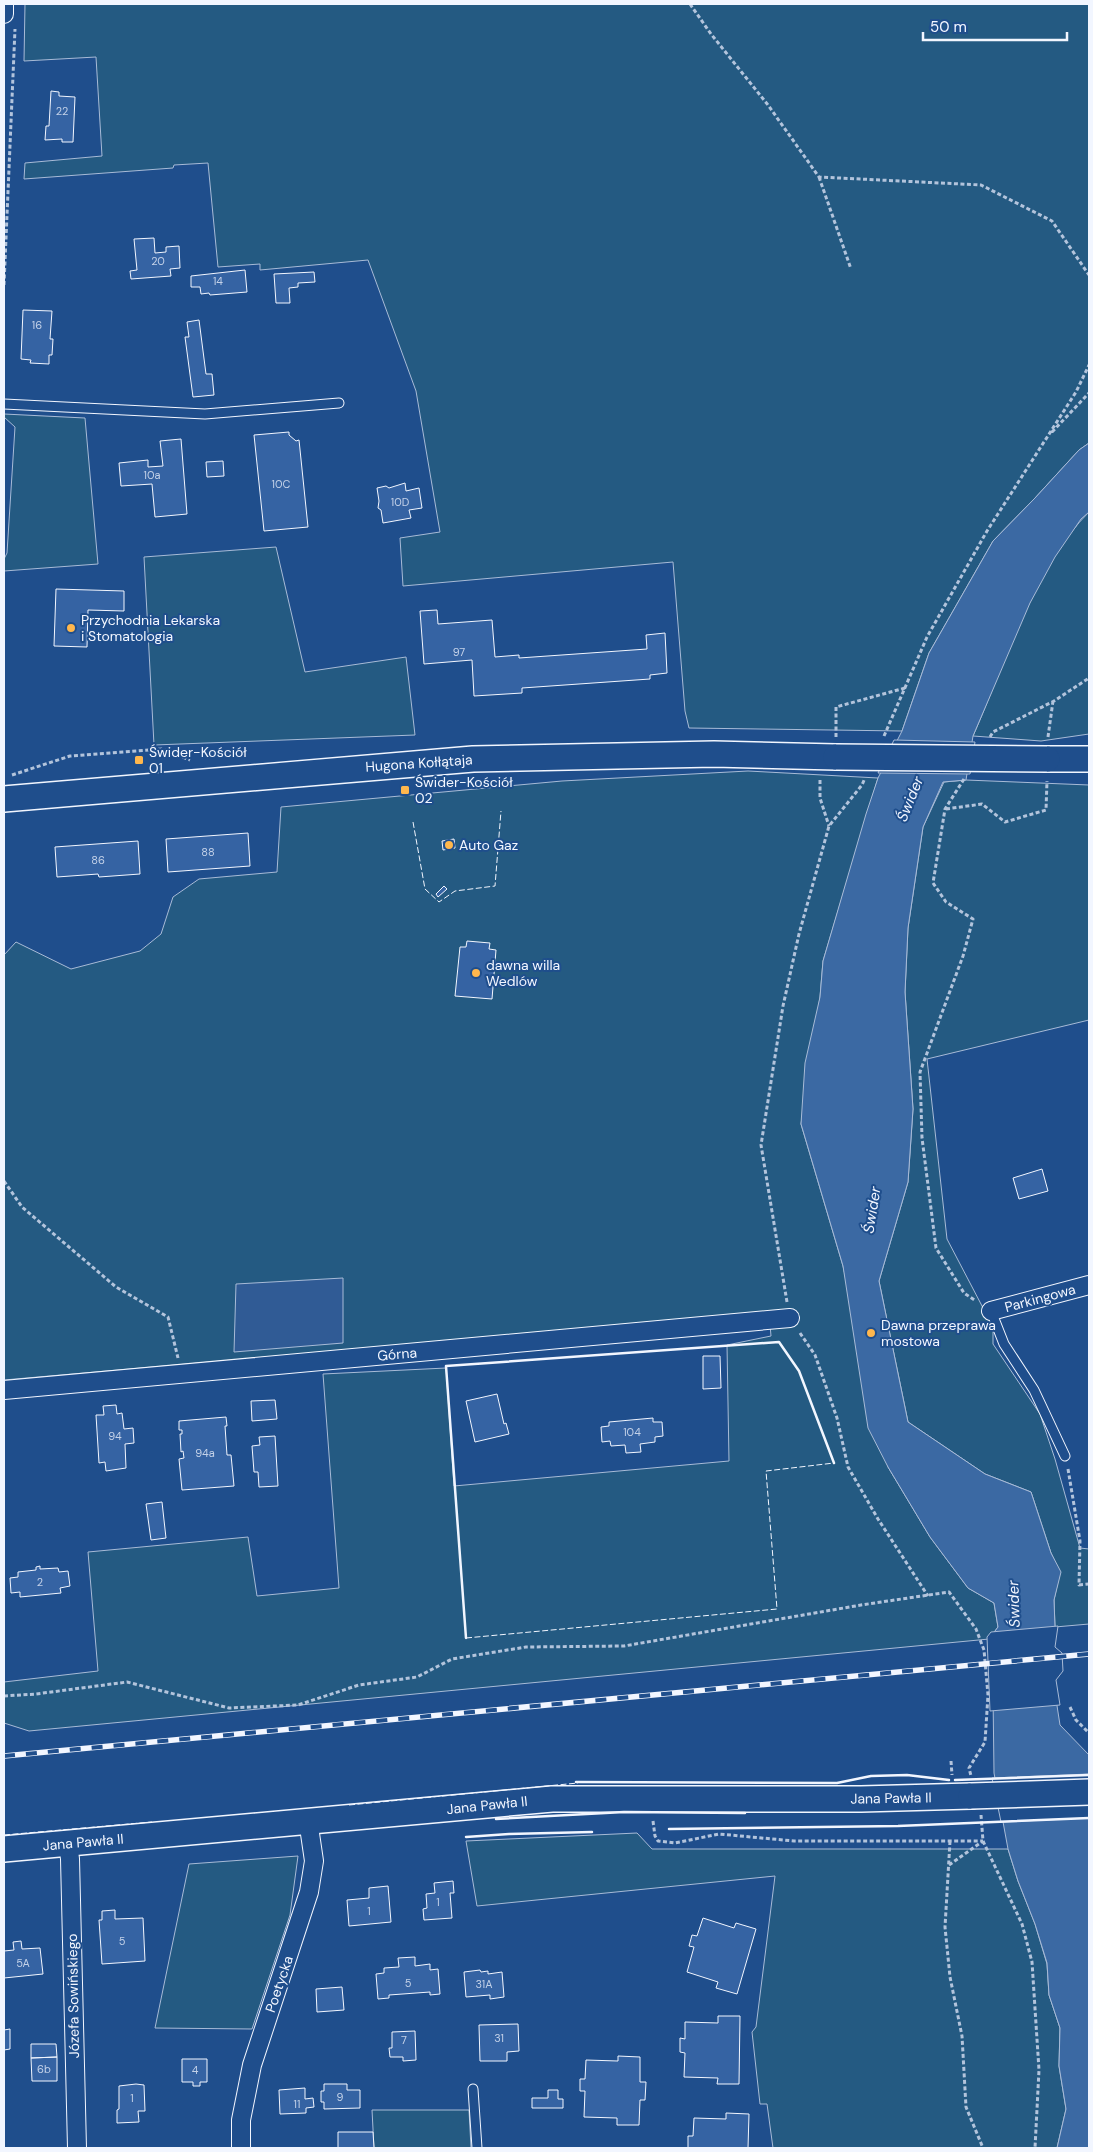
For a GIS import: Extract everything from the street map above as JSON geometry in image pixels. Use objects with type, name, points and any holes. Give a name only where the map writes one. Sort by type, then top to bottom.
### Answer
[{"type":"main road","name":"Hugona Kołłątaja","points":[[4,799],[473,759],[714,754],[836,749],[1047,759],[1089,759]]},
{"type":"main road","name":"Jana Pawła II","points":[[4,1849],[552,1799],[862,1799],[1089,1792]]},
{"type":"street","points":[[4,4],[10,19]]},
{"type":"street","name":"Parkingowa","points":[[991,1311],[1089,1285]]},
{"type":"street","name":"Górna","points":[[4,1390],[790,1318]]},
{"type":"street","name":"Poetycka","points":[[241,2148],[241,2120],[252,2065],[310,1892],[314,1861],[308,1820]]},
{"type":"street","name":"Józefa Sowińskiego","points":[[68,1843],[70,1859],[77,2148]]},
{"type":"lane","points":[[4,404],[205,414],[339,402]]},
{"type":"lane","points":[[991,1311],[1004,1344],[1034,1390],[1066,1456]]},
{"type":"lane","points":[[473,2089],[477,2148]]},
{"type":"path","points":[[690,4],[711,34],[768,105],[819,177],[851,268]]},
{"type":"path","points":[[4,285],[10,19]]},
{"type":"path","points":[[819,177],[981,185],[1052,221],[1089,275]]},
{"type":"path","points":[[882,741],[927,637],[987,530],[1076,392],[1089,365]]},
{"type":"path","points":[[1047,438],[1089,393]]},
{"type":"path","points":[[988,740],[993,732],[1054,701],[1089,678]]},
{"type":"path","points":[[836,749],[836,708],[906,688]]},
{"type":"path","points":[[945,809],[982,804],[1005,822],[1046,810],[1047,759],[1054,701]]},
{"type":"path","points":[[4,778],[70,756],[163,749],[189,760]]},
{"type":"path","points":[[969,771],[945,809],[933,883],[946,902],[973,919],[963,956],[920,1072],[922,1138],[936,1248],[964,1293],[991,1311]]},
{"type":"path","points":[[866,777],[862,786],[829,826],[783,1006],[761,1145],[790,1318],[815,1355],[837,1418],[848,1467],[878,1519],[928,1596]]},
{"type":"path","points":[[820,780],[820,798],[829,826]]},
{"type":"path","points":[[4,1182],[22,1207],[116,1287],[168,1318],[183,1374]]},
{"type":"path","points":[[1066,1456],[1080,1541],[1079,1585],[1089,1584]]},
{"type":"path","points":[[4,1696],[36,1694],[127,1682],[229,1708],[298,1705],[359,1685],[417,1677],[452,1659],[526,1646],[624,1646],[861,1605],[949,1592],[976,1628],[984,1650],[988,1695],[985,1742],[969,1768]]},
{"type":"path","points":[[1070,1708],[1076,1720],[1089,1733]]},
{"type":"path","points":[[951,1761],[952,1776]]},
{"type":"path","points":[[653,1821],[655,1836],[658,1841],[664,1843],[675,1843],[719,1834],[794,1841],[983,1841]]},
{"type":"path","points":[[950,1841],[945,1928],[950,1976],[962,2036],[966,2107],[983,2148]]},
{"type":"path","points":[[949,1865],[983,1841]]},
{"type":"path","points":[[983,1841],[1022,1924],[1032,1962],[1039,2070],[1035,2148]]},
{"type":"shaded area","points":[[25,4],[1089,4],[1089,443],[1079,450],[993,541],[929,653],[902,731],[689,728],[685,711],[673,562],[403,586],[400,538],[440,532],[416,391],[368,260],[260,270],[260,264],[218,267],[208,163],[174,165],[173,168],[24,179],[25,163],[102,156],[96,57],[24,61]]},
{"type":"shaded area","points":[[4,414],[85,418],[98,564],[4,571],[4,559],[7,553],[15,427],[4,417]]},
{"type":"shaded area","points":[[1089,512],[1089,734],[1041,741],[973,736],[1037,587],[1070,533]]},
{"type":"shaded area","points":[[276,547],[305,672],[406,657],[415,735],[154,745],[144,557]]},
{"type":"shaded area","points":[[748,771],[878,778],[823,961],[820,997],[801,1124],[843,1266],[888,1467],[930,1537],[968,1588],[994,1603],[998,1627],[989,1639],[29,1731],[4,1723],[4,1682],[98,1671],[88,1552],[248,1537],[257,1596],[339,1588],[323,1374],[446,1368],[454,1486],[729,1461],[727,1345],[771,1336],[769,1313],[4,1380],[4,955],[16,942],[71,969],[140,951],[161,934],[173,897],[199,879],[277,872],[281,807],[562,781]]},
{"type":"shaded area","points":[[966,780],[1089,785],[1089,1020],[927,1059],[947,1239],[993,1327],[993,1344],[1040,1414],[1055,1459],[1080,1548],[1089,1549],[1089,1624],[1055,1627],[1054,1600],[1060,1572],[1051,1553],[1031,1492],[985,1474],[908,1422],[879,1281],[908,1182],[913,1109],[905,992],[908,928],[923,827],[944,782]]},
{"type":"shaded area","points":[[343,1278],[343,1343],[234,1352],[236,1284]]},
{"type":"shaded area","points":[[637,1833],[652,1849],[1008,1849],[1047,1964],[1049,1995],[1060,2028],[1059,2066],[1066,2109],[1057,2148],[773,2148],[767,2104],[760,2104],[752,2032],[756,2027],[775,1876],[477,1906],[466,1841]]},
{"type":"shaded area","points":[[298,1856],[290,1915],[252,2029],[155,2028],[189,1864]]},
{"type":"shaded area","points":[[372,2110],[469,2110],[471,2148],[374,2148]]},
{"type":"water","name":"Świder","points":[[1089,443],[1089,512],[1081,519],[1055,557],[1030,603],[973,736],[966,780],[943,782],[923,827],[908,928],[905,992],[913,1109],[908,1182],[879,1281],[908,1422],[985,1474],[1031,1492],[1051,1553],[1061,1572],[1054,1600],[1053,1680],[1060,1725],[1089,1755],[1089,2148],[1057,2148],[1066,2109],[1059,2066],[1060,2028],[1049,1995],[1047,1963],[1008,1849],[994,1773],[993,1694],[989,1639],[998,1627],[994,1603],[968,1588],[930,1537],[888,1467],[868,1428],[843,1266],[801,1124],[805,1063],[820,997],[823,961],[878,778],[902,731],[929,653],[993,541],[1079,450]]},
{"type":"pier","points":[[894,740],[975,742],[970,774],[878,773]]},
{"type":"pier","points":[[1058,1626],[1055,1647],[1062,1653],[1063,1671],[1056,1680],[1060,1705],[990,1711],[987,1637],[991,1632]]},
{"type":"pier","points":[[1089,1774],[1089,1818],[1001,1822],[992,1778]]},
{"type":"building","points":[[51,91],[59,92],[59,96],[75,97],[73,142],[62,142],[62,139],[45,140],[46,126],[49,126]]},
{"type":"building","points":[[154,238],[155,253],[166,252],[166,247],[179,246],[180,268],[170,269],[171,276],[131,279],[130,271],[137,270],[134,239]]},
{"type":"building","points":[[245,270],[247,292],[210,295],[209,293],[201,294],[200,287],[191,287],[191,276]]},
{"type":"building","points":[[314,272],[315,282],[298,283],[298,287],[289,288],[290,303],[276,303],[274,274]]},
{"type":"building","points":[[23,310],[52,311],[50,339],[53,339],[52,355],[49,355],[49,364],[30,363],[31,360],[21,359]]},
{"type":"building","points":[[199,320],[206,374],[212,374],[214,395],[193,397],[185,337],[189,337],[187,322]]},
{"type":"building","points":[[289,432],[289,435],[296,441],[299,440],[308,527],[264,531],[254,435]]},
{"type":"building","points":[[181,439],[187,514],[155,517],[152,484],[121,486],[119,463],[148,460],[148,467],[163,466],[160,441]]},
{"type":"building","points":[[223,461],[224,476],[207,477],[206,462]]},
{"type":"building","points":[[405,483],[406,491],[419,488],[422,508],[409,510],[411,518],[383,523],[381,510],[378,508],[377,488],[386,486],[389,488]]},
{"type":"building","name":"Przychodnia Lekarska i Stomatologia","points":[[56,589],[124,591],[124,611],[88,610],[87,647],[54,646]]},
{"type":"building","points":[[437,610],[438,624],[492,620],[495,657],[519,655],[519,658],[647,649],[646,635],[665,633],[667,673],[650,675],[650,679],[522,688],[522,693],[474,696],[472,660],[424,664],[420,611]]},
{"type":"building","points":[[248,833],[250,866],[168,872],[166,839]]},
{"type":"building","name":"Auto Gaz","points":[[454,839],[455,848],[443,850],[442,841]]},
{"type":"building","points":[[138,841],[140,874],[99,877],[98,874],[57,877],[55,847]]},
{"type":"building","points":[[444,886],[447,889],[438,897],[436,894]]},
{"type":"building","name":"dawna willa Wedlów","points":[[467,941],[490,943],[489,949],[496,950],[492,999],[455,996],[460,947],[466,947]]},
{"type":"building","points":[[1042,1169],[1048,1191],[1019,1199],[1013,1178]]},
{"type":"building","points":[[703,1356],[720,1356],[721,1388],[703,1389]]},
{"type":"building","points":[[497,1394],[504,1424],[506,1423],[509,1434],[475,1442],[466,1401]]},
{"type":"building","points":[[275,1400],[277,1419],[252,1421],[251,1401]]},
{"type":"building","points":[[116,1405],[117,1414],[122,1413],[124,1429],[133,1428],[134,1443],[125,1444],[126,1468],[106,1471],[105,1462],[99,1463],[96,1415],[104,1415],[103,1406]]},
{"type":"building","points":[[226,1417],[227,1455],[231,1455],[234,1486],[182,1490],[179,1459],[184,1458],[183,1451],[181,1452],[180,1434],[182,1434],[182,1430],[179,1430],[179,1421]]},
{"type":"building","points":[[653,1418],[653,1422],[662,1422],[663,1436],[655,1437],[655,1442],[640,1444],[641,1452],[626,1453],[625,1445],[611,1446],[610,1441],[602,1442],[601,1427],[609,1426],[609,1422]]},
{"type":"building","points":[[275,1436],[278,1486],[259,1487],[258,1472],[254,1472],[252,1446],[260,1445],[259,1437]]},
{"type":"building","points":[[162,1502],[166,1538],[151,1540],[146,1504]]},
{"type":"building","points":[[40,1566],[40,1569],[58,1568],[59,1572],[68,1571],[70,1586],[60,1588],[61,1593],[20,1597],[20,1592],[11,1593],[10,1578],[18,1577],[18,1572],[36,1570],[36,1567]]},
{"type":"building","points":[[453,1881],[454,1893],[450,1893],[452,1918],[424,1920],[423,1909],[427,1908],[426,1894],[435,1893],[434,1883]]},
{"type":"building","points":[[388,1886],[391,1922],[349,1926],[347,1900],[369,1898],[369,1888]]},
{"type":"building","points":[[115,1910],[115,1919],[143,1918],[145,1961],[102,1964],[99,1920],[102,1920],[102,1911]]},
{"type":"building","points":[[703,1918],[734,1928],[736,1923],[756,1929],[737,1994],[716,1988],[718,1982],[687,1972],[694,1947],[689,1946],[692,1935],[697,1936]]},
{"type":"building","points":[[21,1941],[22,1949],[40,1948],[43,1974],[4,1978],[4,1951],[14,1950],[13,1942]]},
{"type":"building","points":[[415,1957],[415,1966],[430,1964],[430,1970],[438,1969],[440,1994],[430,1995],[430,1992],[389,1995],[389,1998],[378,1999],[376,1974],[384,1973],[384,1968],[399,1967],[398,1958]]},
{"type":"building","points":[[480,1970],[481,1972],[488,1971],[488,1974],[502,1972],[504,1997],[490,1999],[490,1995],[466,1997],[464,1972]]},
{"type":"building","points":[[342,1987],[344,2010],[317,2012],[316,1989]]},
{"type":"building","points":[[718,2016],[740,2016],[739,2084],[717,2084],[718,2078],[684,2077],[685,2053],[680,2052],[680,2038],[685,2039],[685,2022],[718,2023]]},
{"type":"building","points":[[518,2024],[519,2051],[507,2052],[507,2061],[480,2061],[479,2025]]},
{"type":"building","points":[[10,2029],[10,2049],[4,2050],[4,2030]]},
{"type":"building","points":[[415,2031],[416,2060],[403,2061],[403,2057],[390,2057],[389,2048],[392,2048],[392,2032]]},
{"type":"building","points":[[31,2044],[56,2044],[57,2057],[31,2058]]},
{"type":"building","points":[[618,2056],[640,2057],[640,2082],[646,2082],[645,2100],[640,2100],[639,2125],[617,2125],[617,2118],[584,2117],[585,2091],[580,2091],[580,2079],[585,2079],[586,2060],[618,2061]]},
{"type":"building","points":[[57,2057],[57,2081],[32,2081],[31,2058]]},
{"type":"building","points":[[182,2059],[207,2059],[207,2082],[200,2082],[200,2086],[193,2086],[193,2082],[182,2082]]},
{"type":"building","points":[[324,2084],[347,2084],[347,2090],[360,2090],[360,2108],[324,2109],[324,2102],[321,2102],[321,2091],[324,2091]]},
{"type":"building","points":[[144,2085],[145,2111],[138,2111],[139,2122],[117,2123],[119,2086]]},
{"type":"building","points":[[305,2088],[305,2099],[313,2098],[314,2107],[306,2108],[306,2113],[280,2114],[279,2090]]},
{"type":"building","points":[[548,2090],[558,2090],[558,2099],[563,2099],[563,2108],[532,2108],[532,2098],[548,2098]]},
{"type":"building","points":[[726,2113],[749,2114],[748,2148],[688,2148],[688,2136],[693,2136],[694,2118],[726,2119]]},
{"type":"building","points":[[338,2132],[373,2132],[374,2148],[338,2148]]},
{"type":"railway","points":[[4,1756],[1089,1654]]},
{"type":"fence","points":[[413,822],[425,889],[439,902],[455,891],[495,886],[501,811]]},
{"type":"fence","points":[[466,1638],[777,1609],[766,1471],[834,1463]]},
{"type":"fence","points":[[349,1805],[578,1783]]},
{"type":"fence","points":[[4,1835],[152,1822]]},
{"type":"wall","points":[[466,1638],[446,1366],[779,1342],[799,1371],[834,1463]]},
{"type":"wall","points":[[576,1782],[837,1783],[871,1776],[907,1775],[949,1780]]},
{"type":"wall","points":[[955,1780],[1089,1775]]},
{"type":"wall","points":[[496,1819],[624,1812],[745,1813]]},
{"type":"wall","points":[[669,1829],[898,1826],[1089,1818]]},
{"type":"wall","points":[[466,1837],[592,1832]]},
{"type":"place","name":"Przychodnia Lekarska i Stomatologia","points":[[71,628]]},
{"type":"place","name":"Świder-Kościół 01","points":[[139,760]]},
{"type":"place","name":"Świder-Kościół 02","points":[[405,790]]},
{"type":"place","name":"Auto Gaz","points":[[449,845]]},
{"type":"place","name":"dawna willa Wedlów","points":[[476,973]]},
{"type":"place","name":"Dawna przeprawa mostowa","points":[[871,1333]]}]
